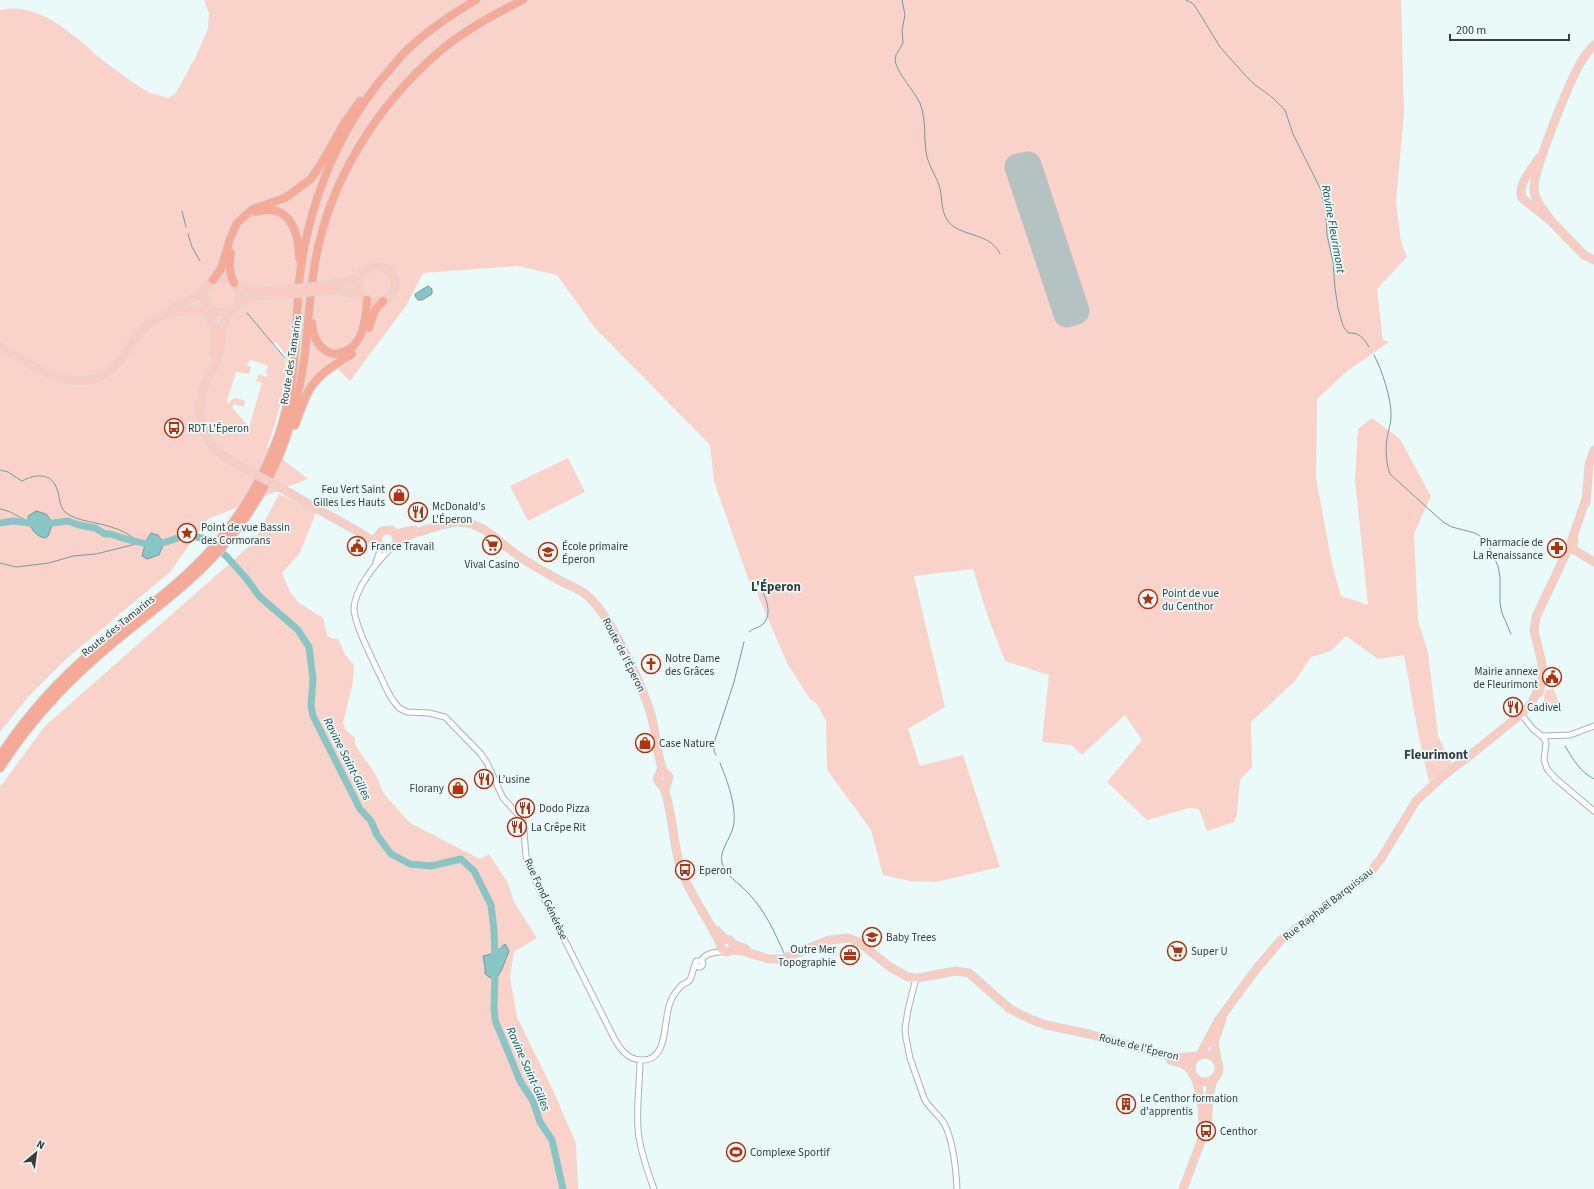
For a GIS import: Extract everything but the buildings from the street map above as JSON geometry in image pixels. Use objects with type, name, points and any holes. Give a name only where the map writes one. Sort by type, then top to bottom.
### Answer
[{"type":"highway","name":"Route des Tamarins","points":[[238,520],[261,476],[276,441],[286,411],[293,379],[299,282],[311,216],[331,161],[364,103],[406,51],[433,28],[476,0]]},
{"type":"highway","name":"Route des Tamarins","points":[[0,768],[27,730],[66,685],[100,653],[194,573],[264,487],[274,467],[298,394],[304,361],[314,265],[326,218],[341,181],[358,148],[380,116],[405,84],[450,43],[477,25],[523,0]]},
{"type":"highway","points":[[213,280],[221,269],[230,239],[237,223],[253,209],[285,198],[311,179],[358,103],[383,72],[402,53],[406,51]]},
{"type":"highway","points":[[236,285],[230,274],[229,265],[235,238],[240,227],[248,218],[257,212],[264,210],[273,210],[286,216],[296,231],[299,252],[299,282]]},
{"type":"highway","points":[[326,218],[314,283],[312,322],[314,337],[323,349],[334,354],[341,354],[354,347],[364,329],[367,312],[365,297]]},
{"type":"highway","points":[[274,467],[286,446],[310,388],[331,366],[359,348],[366,337],[375,310],[383,301]]},
{"type":"highway","name":"Route des Tamarins","points":[[0,756],[37,707],[62,680],[96,648],[194,573]]},
{"type":"main road","points":[[1534,185],[1536,173],[1576,71],[1586,53],[1594,45]]},
{"type":"main road","points":[[1546,148],[1527,176],[1521,190],[1521,196],[1526,202],[1552,222],[1584,255],[1594,260]]},
{"type":"main road","points":[[1527,176],[1532,180],[1536,198],[1552,222]]},
{"type":"main road","points":[[1526,202],[1530,202],[1536,198]]},
{"type":"main road","points":[[0,346],[24,360],[61,378],[71,381],[91,380],[115,367],[144,327],[160,315],[193,299],[213,280],[224,278],[236,285],[258,291],[317,289],[334,290],[365,297],[375,302],[383,301],[389,298],[393,292],[395,285],[394,278],[390,272],[377,266],[370,267],[364,271],[360,277],[359,286],[365,297]]},
{"type":"main road","points":[[317,289],[349,282],[360,277]]},
{"type":"main road","points":[[236,285],[239,300],[224,319],[220,350],[200,399],[202,427],[208,440],[214,449],[225,457],[356,530],[379,545],[393,546],[397,538],[395,534],[390,530],[382,531],[379,535],[379,545]]},
{"type":"main road","points":[[205,289],[206,301],[211,309],[218,330],[220,350]]},
{"type":"main road","points":[[160,315],[187,307],[225,312],[244,300],[292,291]]},
{"type":"main road","points":[[167,313],[199,310],[209,316],[215,329],[216,342],[212,371]]},
{"type":"main road","name":"Rue Raphaël Barquissau","points":[[1550,586],[1573,549],[1572,546],[1582,518],[1586,499],[1589,465],[1594,450]]},
{"type":"main road","name":"Rue Raphaël Barquissau","points":[[1199,1055],[1213,1029],[1226,1010],[1257,968],[1281,940],[1369,874],[1382,858],[1416,801],[1443,776],[1478,749],[1496,740],[1536,703],[1543,673],[1534,626],[1536,617],[1573,538],[1586,499]]},
{"type":"main road","name":"Route de l'Éperon","points":[[393,546],[404,538],[439,527],[457,522],[467,523],[480,527],[529,562],[584,593],[599,607],[621,646],[651,715],[662,771],[669,777],[664,786],[681,869],[700,908],[722,945]]},
{"type":"main road","name":"Route de l'Éperon","points":[[395,534],[439,527]]},
{"type":"main road","points":[[356,530],[379,535]]},
{"type":"main road","points":[[1573,549],[1594,562]]},
{"type":"main road","name":"Route de l'Éperon","points":[[732,947],[778,959],[788,958],[829,940],[848,938],[867,948],[902,974],[916,978],[951,972],[966,972],[972,975],[1004,1004],[1016,1012],[1046,1025],[1089,1034],[1175,1058],[1199,1055]]},
{"type":"main road","points":[[730,940],[732,947],[728,952],[722,945],[730,940]]},
{"type":"main road","name":"Rue Raphaël Barquissau","points":[[1217,1060],[1214,1042],[1226,1010]]},
{"type":"main road","name":"Route de l'Éperon","points":[[1080,1033],[1106,1043],[1177,1062],[1191,1070]]},
{"type":"main road","points":[[1106,1043],[1123,1044]]},
{"type":"main road","points":[[1183,1189],[1203,1136],[1208,1118],[1209,1092],[1213,1081],[1220,1071],[1220,1066],[1217,1060],[1209,1054],[1199,1055],[1193,1062],[1191,1070],[1196,1078],[1202,1106],[1203,1136]]},
{"type":"main road","points":[[1196,1078],[1204,1082],[1213,1081]]},
{"type":"street","name":"Rue Fond Générèse","points":[[374,566],[379,545]]},
{"type":"street","name":"Rue Fond Générèse","points":[[393,546],[374,566],[356,597],[354,610],[360,630],[392,699],[399,708],[407,712],[433,713],[445,717],[481,754],[490,768],[503,798],[522,820],[526,856],[539,889],[614,1038],[625,1054],[640,1060]]},
{"type":"street","points":[[1522,716],[1533,729],[1543,736],[1546,743],[1544,760],[1547,769],[1555,778],[1594,811]]},
{"type":"street","points":[[1543,736],[1570,735],[1594,726]]},
{"type":"street","points":[[654,1189],[639,1138],[638,1110],[640,1060],[652,1057],[661,1048],[670,1003],[680,987],[690,980],[692,970],[696,966],[700,968],[702,966],[703,963],[701,960],[704,956],[712,953],[722,945]]},
{"type":"street","points":[[916,978],[905,1030],[907,1046],[924,1098],[928,1106],[945,1125],[955,1166],[957,1189]]},
{"type":"shaded area","points":[[204,0],[1401,0],[1404,113],[1396,201],[1401,242],[1407,257],[1377,289],[1383,340],[1389,342],[1347,371],[1317,399],[1316,478],[1332,564],[1341,596],[1368,605],[1355,480],[1358,429],[1372,418],[1400,439],[1431,496],[1414,534],[1418,621],[1428,652],[1438,736],[1452,764],[1429,782],[1419,738],[1404,655],[1378,659],[1346,636],[1331,651],[1311,657],[1295,681],[1251,722],[1252,767],[1240,780],[1237,814],[1234,822],[1207,831],[1199,809],[1189,808],[1147,820],[1107,782],[1142,740],[1125,715],[1082,755],[1071,745],[1042,742],[1049,675],[1005,661],[988,617],[973,569],[914,576],[945,707],[908,729],[920,766],[963,755],[1000,867],[936,882],[910,881],[883,875],[871,830],[827,770],[826,721],[817,704],[810,699],[787,663],[754,586],[750,584],[714,481],[710,445],[595,328],[557,275],[518,266],[423,273],[406,306],[350,381],[332,363],[313,378],[299,398],[308,368],[309,344],[301,339],[290,340],[288,365],[285,360],[287,356],[276,342],[272,344],[284,359],[286,377],[274,428],[267,447],[308,479],[208,519],[170,572],[65,660],[28,697],[0,732],[0,10],[15,8],[44,16],[70,33],[105,62],[146,91],[168,98],[176,93],[196,56],[208,29],[209,13]],"holes":[[[251,360],[268,366],[265,373],[268,374],[266,377],[259,374],[256,381],[262,383],[249,427],[232,407],[235,404],[244,407],[245,401],[236,398],[231,400],[229,404],[227,401],[236,372],[249,374],[251,367],[246,365]]]},
{"type":"shaded area","points":[[568,458],[585,492],[528,521],[510,486]]},
{"type":"shaded area","points":[[279,494],[316,512],[300,553],[282,573],[290,592],[299,603],[323,618],[327,635],[331,638],[338,639],[346,656],[354,665],[353,682],[343,723],[345,729],[355,738],[355,744],[375,773],[384,794],[410,823],[480,859],[489,854],[508,883],[514,902],[537,938],[514,952],[510,977],[517,1017],[552,1088],[576,1143],[578,1189],[0,1189],[0,787],[45,726],[254,542]]},
{"type":"shaded area","points":[[1554,689],[1560,706],[1543,708],[1545,690]]},
{"type":"water","points":[[428,286],[432,289],[432,294],[422,300],[418,300],[415,294]]},
{"type":"water","points":[[36,511],[46,514],[53,523],[48,536],[45,538],[35,533],[30,523],[28,516]]},
{"type":"water","points":[[151,533],[158,535],[164,543],[159,555],[147,559],[142,556],[146,541]]},
{"type":"water","points":[[505,944],[509,951],[502,969],[495,981],[485,974],[483,956],[495,953]]},
{"type":"waterway","points":[[902,0],[905,15],[902,30],[903,43],[896,55],[895,61],[897,67],[920,103],[924,124],[927,157],[939,185],[945,217],[953,226],[960,230],[990,242],[996,247],[1000,254]]},
{"type":"waterway","name":"Ravine Fleurimont","points":[[1186,0],[1195,6],[1220,47],[1245,75],[1285,110],[1293,134],[1321,190],[1326,215],[1327,235],[1333,262],[1338,308],[1343,326],[1348,333],[1361,336],[1369,347]]},
{"type":"waterway","points":[[182,211],[186,227]]},
{"type":"waterway","points":[[188,234],[192,247],[200,261]]},
{"type":"waterway","points":[[247,313],[285,358]]},
{"type":"waterway","name":"Ravine Fleurimont","points":[[1374,355],[1383,377],[1390,402],[1391,418],[1386,452],[1390,474],[1443,522],[1452,527],[1475,533],[1486,540],[1498,566],[1500,577],[1500,603],[1502,613],[1511,634]]},
{"type":"waterway","points":[[0,470],[8,472],[22,481],[37,476],[47,477],[54,483],[65,512],[82,520],[118,529],[141,543]]},
{"type":"waterway","points":[[0,509],[28,521]]},
{"type":"waterway","name":"Ravine Saint-Gilles","points":[[0,523],[13,521],[29,523],[53,523],[68,521],[95,528],[105,534],[148,544],[166,542],[186,534],[208,540],[227,557],[246,578],[259,596],[298,630],[309,647],[313,679],[311,706],[313,716],[360,809],[371,821],[377,835],[391,854],[410,864],[431,866],[461,859],[474,871],[491,905],[494,930],[495,961]]},
{"type":"waterway","points":[[0,563],[16,567],[49,563],[73,556],[96,554],[140,543]]},
{"type":"waterway","points":[[749,632],[763,624],[768,616],[768,606],[761,588]]},
{"type":"waterway","points":[[716,755],[714,751],[715,740],[734,682],[744,642]]},
{"type":"waterway","name":"Ravine Fleurimont","points":[[1565,746],[1581,769],[1594,779]]},
{"type":"waterway","points":[[720,763],[729,786],[734,812],[733,828],[723,850],[721,859],[722,863],[727,872],[755,901],[765,915],[784,953]]},
{"type":"waterway","name":"Ravine Saint-Gilles","points":[[495,973],[495,1020],[520,1081],[533,1101],[540,1122],[552,1140],[563,1189]]},
{"type":"runway","points":[[1028,165],[1076,311],[1067,314],[1018,167],[1028,165]]},
{"type":"place","name":"RDT L'Éperon","points":[[174,428]]},
{"type":"place","name":"Feu Vert Saint Gilles Les Hauts","points":[[399,495]]},
{"type":"place","name":"McDonald's L'Éperon","points":[[418,512]]},
{"type":"place","name":"Point de vue Bassin des Cormorans","points":[[187,533]]},
{"type":"place","name":"Vival Casino","points":[[492,545]]},
{"type":"place","name":"France Travail","points":[[357,546]]},
{"type":"place","name":"Pharmacie de La Renaissance","points":[[1557,548]]},
{"type":"place","name":"École primaire Éperon","points":[[548,552]]},
{"type":"place","name":"Point de vue du Centhor","points":[[1148,599]]},
{"type":"place","name":"Notre Dame des Grâces","points":[[651,664]]},
{"type":"place","name":"Mairie annexe de Fleurimont","points":[[1552,677]]},
{"type":"place","name":"Cadivel","points":[[1513,707]]},
{"type":"place","name":"Case Nature","points":[[645,743]]},
{"type":"place","name":"L’usine","points":[[484,779]]},
{"type":"place","name":"Florany","points":[[458,788]]},
{"type":"place","name":"Dodo Pizza","points":[[525,808]]},
{"type":"place","name":"La Crêpe Rit","points":[[517,827]]},
{"type":"place","name":"Eperon","points":[[685,870]]},
{"type":"place","name":"Baby Trees","points":[[872,937]]},
{"type":"place","name":"Super U","points":[[1177,951]]},
{"type":"place","name":"Outre Mer Topographie","points":[[850,955]]},
{"type":"place","name":"Le Centhor formation d'apprentis","points":[[1126,1104]]},
{"type":"place","name":"Centhor","points":[[1206,1131]]},
{"type":"place","name":"Complexe Sportif","points":[[736,1152]]},
{"type":"district","name":"L'Éperon","points":[[776,587]]},
{"type":"district","name":"Fleurimont","points":[[1436,755]]}]
